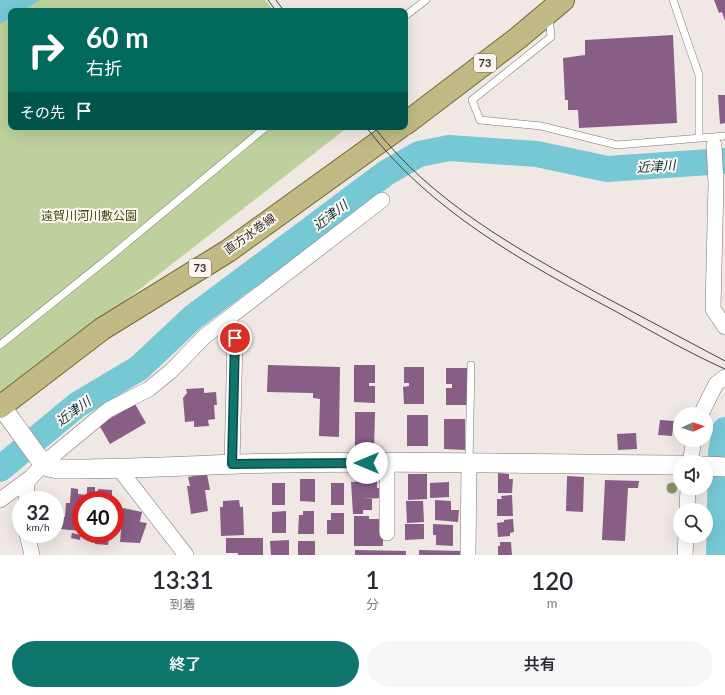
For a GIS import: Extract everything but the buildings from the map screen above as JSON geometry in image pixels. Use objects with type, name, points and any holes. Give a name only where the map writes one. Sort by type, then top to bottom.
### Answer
[{"type":"main road","name":"73","points":[[408,122],[518,38],[556,6]]},
{"type":"main road","name":"直方水巻線","points":[[1,407],[102,329],[228,252],[396,130]]},
{"type":"street","points":[[720,140],[716,173],[713,309],[725,327]]},
{"type":"street","points":[[27,491],[28,482],[41,460],[108,410],[149,389],[171,371],[205,336],[382,200]]},
{"type":"street","points":[[232,464],[235,338]]},
{"type":"street","points":[[704,407],[716,384],[725,376]]},
{"type":"street","points":[[1,407],[41,460],[48,467],[58,469],[120,470],[232,464],[469,463],[673,465]]},
{"type":"street","points":[[387,463],[387,533]]},
{"type":"street","points":[[468,555],[469,463]]},
{"type":"street","points":[[713,466],[725,467]]},
{"type":"street","points":[[120,470],[174,548],[186,555]]},
{"type":"street","points":[[0,500],[30,478]]},
{"type":"street","points":[[29,543],[32,555]]},
{"type":"street","points":[[685,555],[686,543]]},
{"type":"lane","points":[[408,14],[426,0]]},
{"type":"lane","points":[[672,0],[699,75],[699,137]]},
{"type":"lane","points":[[556,6],[551,37],[472,100],[480,120],[541,126],[617,145],[699,137],[720,140]]},
{"type":"lane","points":[[0,345],[111,256],[262,130]]},
{"type":"lane","points":[[469,463],[471,365]]},
{"type":"green space","name":"遠賀川河川敷公園","points":[[0,0],[265,0],[272,8],[8,8],[8,130],[344,130],[0,398]]},
{"type":"water","points":[[0,0],[40,0],[27,8],[8,8],[8,20],[0,24]]},
{"type":"waterway","name":"近津川","points":[[0,469],[77,405],[139,368],[192,318],[386,173],[419,154],[449,148],[537,154],[607,169],[725,161]]},
{"type":"waterway","points":[[719,555],[721,452],[725,430]]},
{"type":"tram line","points":[[268,0],[274,8]]},
{"type":"tram line","points":[[276,0],[282,8]]},
{"type":"tram line","points":[[368,130],[391,157],[419,184],[480,232],[546,273],[669,341],[725,369]]},
{"type":"tram line","points":[[377,130],[397,154],[422,178],[449,201],[478,222],[568,277],[725,361]]},
{"type":"route","points":[[235,338],[232,464],[367,463]]}]
